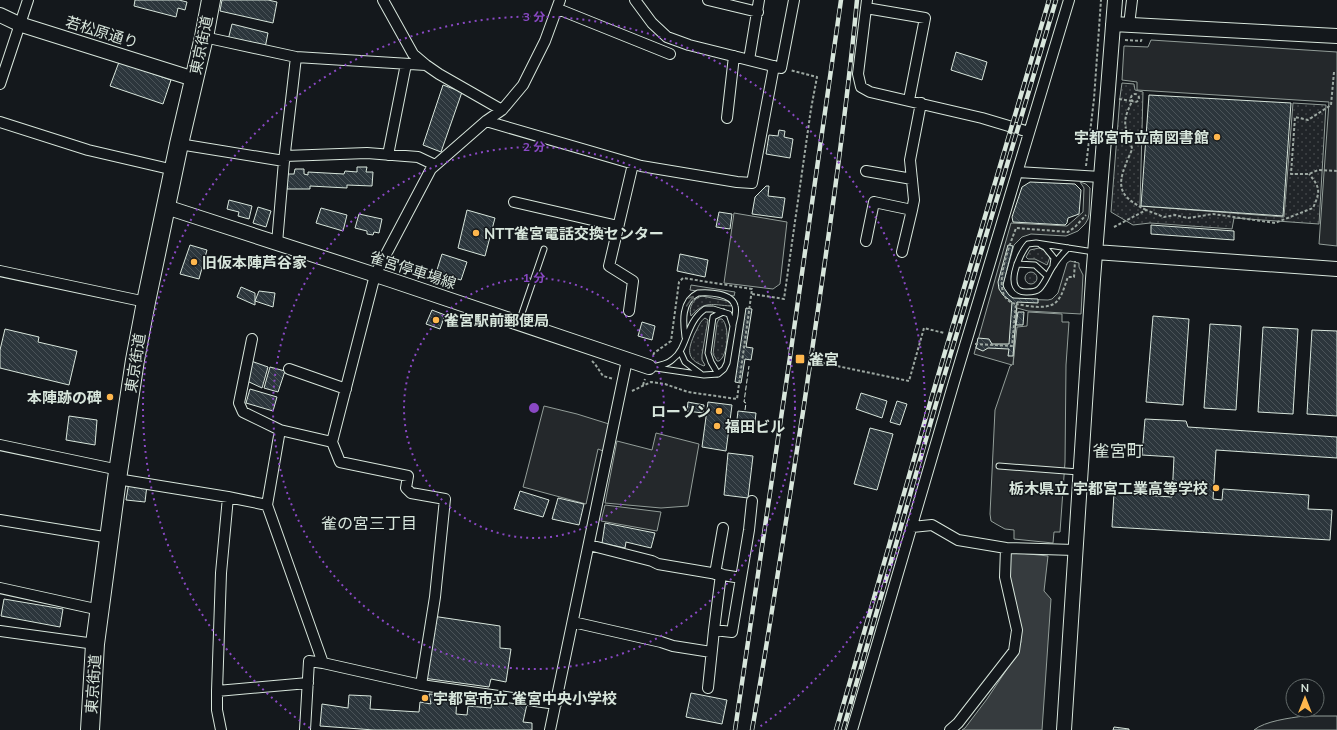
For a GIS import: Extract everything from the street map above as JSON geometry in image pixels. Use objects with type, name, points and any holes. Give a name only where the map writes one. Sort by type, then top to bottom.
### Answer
[{"type":"highway","name":"東京街道","points":[[90,730],[95,644],[118,475],[146,302],[179,144],[204,37],[210,0]]},
{"type":"street","points":[[1,77],[28,0]]},
{"type":"street","points":[[383,0],[413,54],[439,74],[502,110]]},
{"type":"street","points":[[635,0],[652,23],[667,37],[689,45],[778,67]]},
{"type":"street","points":[[708,0],[758,12]]},
{"type":"street","points":[[749,60],[759,0]]},
{"type":"street","points":[[486,121],[641,166],[722,180],[752,183],[794,0]]},
{"type":"street","points":[[852,730],[1069,0]]},
{"type":"street","points":[[1064,730],[1095,252],[1115,0]]},
{"type":"street","points":[[1129,25],[1132,0]]},
{"type":"street","points":[[909,100],[925,18],[866,4],[858,74],[861,87],[870,92],[982,118],[1029,132]]},
{"type":"street","points":[[421,685],[435,597],[445,499],[410,493],[406,488],[408,476],[340,462],[332,442],[375,275],[430,168],[486,121],[502,110],[523,85],[545,41],[559,5],[670,54]]},
{"type":"street","name":"若松原通り","points":[[0,15],[19,24],[194,79]]},
{"type":"street","points":[[1113,24],[1337,36]]},
{"type":"street","points":[[204,37],[296,58],[426,65]]},
{"type":"street","points":[[728,118],[734,56]]},
{"type":"street","points":[[277,243],[284,159],[296,58]]},
{"type":"street","points":[[388,155],[406,64]]},
{"type":"street","points":[[902,252],[914,200],[910,160],[921,103]]},
{"type":"street","points":[[0,122],[88,150],[174,170]]},
{"type":"street","points":[[179,144],[284,159],[367,153],[418,157],[435,165]]},
{"type":"street","points":[[629,311],[633,281],[609,266],[633,164]]},
{"type":"street","points":[[866,171],[912,179]]},
{"type":"street","points":[[1017,172],[1101,177]]},
{"type":"street","points":[[514,202],[618,226]]},
{"type":"street","points":[[866,241],[874,202],[912,210]]},
{"type":"street","name":"雀宮停車場線","points":[[166,207],[649,367]]},
{"type":"street","points":[[1095,252],[1337,269]]},
{"type":"street","points":[[0,271],[146,302]]},
{"type":"street","points":[[252,339],[238,403],[244,412],[280,430],[332,442]]},
{"type":"street","points":[[550,730],[590,545],[627,360]]},
{"type":"street","points":[[289,369],[346,390]]},
{"type":"street","points":[[280,430],[267,505],[323,663]]},
{"type":"street","points":[[0,445],[118,475],[267,505]]},
{"type":"street","points":[[221,730],[217,710],[217,691],[221,573],[228,497]]},
{"type":"street","points":[[714,630],[732,632],[752,501]]},
{"type":"street","points":[[0,520],[110,538]]},
{"type":"street","points":[[912,527],[932,524],[958,540],[1006,548],[1075,550]]},
{"type":"street","points":[[708,688],[722,528]]},
{"type":"street","points":[[590,545],[652,561],[658,564],[741,578]]},
{"type":"street","points":[[950,730],[958,723],[1014,651],[1017,630],[1005,577],[1006,548]]},
{"type":"street","points":[[0,588],[100,610]]},
{"type":"street","points":[[573,622],[673,646],[711,652]]},
{"type":"street","points":[[0,631],[95,644]]},
{"type":"street","points":[[305,730],[309,661],[421,685],[556,704]]},
{"type":"street","points":[[217,691],[308,683]]},
{"type":"lane","points":[[1068,248],[1053,266],[1039,289],[1033,292],[1018,290],[1014,282],[1017,264],[1022,250],[1028,244],[1036,243],[1095,252]]},
{"type":"lane","points":[[1036,243],[1045,247],[1054,258],[1053,266]]},
{"type":"lane","points":[[518,323],[544,249]]},
{"type":"lane","points":[[1017,264],[1035,265],[1047,276]]},
{"type":"lane","points":[[649,367],[704,375],[718,374],[724,369],[727,363],[736,307],[733,301],[728,297],[704,292],[698,293],[690,298],[685,309],[683,321],[685,338]]},
{"type":"lane","points":[[649,367],[664,364],[674,359],[680,351],[690,325],[699,313],[705,309],[713,309],[729,314],[733,326]]},
{"type":"lane","points":[[718,374],[710,362],[708,353],[713,317],[723,312]]},
{"type":"lane","points":[[680,351],[685,362],[704,375]]},
{"type":"lane","points":[[999,466],[1080,472]]},
{"type":"path","points":[[1087,177],[1086,164],[1094,99],[1100,0]]},
{"type":"path","points":[[752,294],[784,298],[811,109],[817,77],[778,67]]},
{"type":"path","points":[[1334,72],[1331,105],[1308,120],[1295,117],[1291,174],[1309,174],[1318,170],[1337,171]]},
{"type":"path","points":[[1115,98],[1132,101],[1126,113],[1125,124],[1132,149],[1120,181],[1124,195],[1134,204],[1146,210],[1164,217],[1175,215],[1188,218],[1213,214],[1275,224],[1313,208],[1318,195],[1317,183],[1309,174]]},
{"type":"path","points":[[1114,227],[1146,210]]},
{"type":"path","points":[[1074,277],[1075,261]]},
{"type":"path","points":[[1016,304],[1040,307],[1054,304],[1058,301],[1068,277],[1078,278]]},
{"type":"path","points":[[643,386],[654,353],[671,341],[679,282]]},
{"type":"path","points":[[813,361],[909,381],[924,328],[944,332]]},
{"type":"shaded area","points":[[1151,40],[1337,52],[1337,246],[1319,244],[1329,102],[1137,90],[1137,82],[1122,80],[1124,46],[1148,47]]},
{"type":"shaded area","points":[[1122,83],[1134,84],[1135,90],[1143,92],[1140,206],[1284,217],[1293,103],[1326,105],[1319,224],[1234,218],[1232,229],[1150,223],[1133,225],[1111,212]]},
{"type":"shaded area","points":[[1080,182],[1086,184],[1090,188],[1089,214],[1085,224],[1078,231],[1066,236],[1031,234],[1022,237],[1014,245],[1003,284],[1008,295],[1015,299],[1048,300],[1052,299],[1058,293],[1067,263],[1070,261],[1079,263],[1079,267],[1083,275],[1081,314],[1028,311],[1017,308],[1013,365],[1017,327],[1027,326],[1028,312],[1062,314],[1062,322],[1069,322],[1066,365],[1065,462],[1060,532],[1054,532],[1053,543],[1014,539],[1014,530],[1005,529],[991,521],[990,514],[995,410],[1010,366],[1012,365],[974,354],[1011,223],[1067,226],[1083,212],[1084,188]]},
{"type":"shaded area","points":[[734,213],[787,222],[780,284],[773,289],[724,283]]},
{"type":"shaded area","points":[[1039,248],[1046,250],[1050,257],[1047,265],[1035,259],[1028,259],[1026,257],[1030,250]]},
{"type":"shaded area","points":[[1033,272],[1036,273],[1036,283],[1029,284],[1026,283],[1025,276],[1026,273]]},
{"type":"shaded area","points":[[691,285],[735,292],[734,296],[690,290]]},
{"type":"shaded area","points":[[702,296],[728,301],[732,305],[705,306],[700,308],[691,316],[690,309],[692,303]]},
{"type":"shaded area","points":[[705,318],[708,320],[702,355],[704,366],[691,357],[690,349],[695,333],[700,323]]},
{"type":"shaded area","points":[[719,319],[722,319],[725,323],[727,341],[722,358],[717,361],[713,354],[717,323]]},
{"type":"shaded area","points":[[544,406],[609,424],[603,451],[598,449],[586,504],[523,487]]},
{"type":"shaded area","points":[[656,433],[699,444],[688,506],[661,508],[605,503],[617,441],[652,450]]},
{"type":"shaded area","points":[[605,505],[661,512],[657,531],[601,521]]},
{"type":"shaded area","points":[[1010,552],[1048,556],[1044,591],[1051,599],[1042,730],[962,730],[987,699],[1011,663],[1021,642],[1017,611],[1009,578]]},
{"type":"shaded area","points":[[1325,716],[1337,716],[1337,730],[1254,730],[1264,724],[1285,719],[1325,718]]},
{"type":"building","points":[[135,0],[179,0],[187,2],[185,10],[178,8],[176,17],[134,6]]},
{"type":"building","points":[[222,0],[268,0],[277,2],[273,23],[220,11]]},
{"type":"building","points":[[232,24],[268,33],[265,48],[228,40]]},
{"type":"building","points":[[956,52],[987,62],[982,80],[951,70]]},
{"type":"building","points":[[119,62],[171,80],[163,104],[110,86]]},
{"type":"building","points":[[443,85],[462,92],[441,152],[423,145]]},
{"type":"building","name":"宇都宮市立南図書館","points":[[1149,95],[1291,103],[1283,216],[1141,206]]},
{"type":"building","points":[[779,130],[785,131],[784,137],[793,139],[790,158],[766,154],[769,135],[778,136]]},
{"type":"building","points":[[357,167],[367,167],[366,172],[373,172],[372,186],[347,185],[347,188],[310,186],[310,189],[287,189],[287,174],[294,174],[295,169],[304,169],[304,174],[308,175],[308,172],[344,174],[345,171],[357,172]]},
{"type":"building","points":[[1030,182],[1075,184],[1081,190],[1079,214],[1068,218],[1065,225],[1013,222],[1012,217],[1022,187]]},
{"type":"building","points":[[766,186],[769,186],[768,196],[785,198],[782,218],[752,214],[755,197]]},
{"type":"building","points":[[229,200],[252,206],[249,219],[238,216],[239,212],[227,209]]},
{"type":"building","points":[[258,207],[271,211],[266,227],[253,223]]},
{"type":"building","points":[[321,208],[347,215],[343,231],[316,223]]},
{"type":"building","name":"NTT雀宮電話交換センター","points":[[467,210],[495,218],[485,256],[458,248]]},
{"type":"building","points":[[719,212],[732,214],[730,229],[716,227]]},
{"type":"building","points":[[359,214],[382,219],[379,233],[374,232],[373,235],[367,234],[367,231],[355,228]]},
{"type":"building","points":[[1151,225],[1234,231],[1234,240],[1151,234]]},
{"type":"building","name":"旧仮本陣芦谷家","points":[[190,245],[207,250],[199,279],[180,274]]},
{"type":"building","points":[[1008,245],[1013,246],[1003,285],[1004,288],[1013,298],[1038,299],[1038,303],[1017,302],[1013,356],[1008,356],[1009,349],[988,348],[983,351],[976,348],[978,338],[989,339],[992,344],[1009,344],[1012,302],[1003,295],[999,289],[998,282]]},
{"type":"building","points":[[442,254],[467,262],[461,280],[436,273]]},
{"type":"building","points":[[680,254],[708,260],[705,277],[677,271]]},
{"type":"building","points":[[241,287],[255,293],[255,305],[237,297]]},
{"type":"building","points":[[259,291],[275,293],[273,307],[255,301]]},
{"type":"building","points":[[746,308],[752,309],[746,347],[753,348],[751,360],[745,359],[741,383],[735,382]]},
{"type":"building","name":"雀宮駅前郵便局","points":[[432,310],[445,315],[440,329],[426,324]]},
{"type":"building","points":[[1018,312],[1024,312],[1023,325],[1016,325]]},
{"type":"building","points":[[1153,316],[1189,319],[1183,405],[1146,402]]},
{"type":"building","points":[[642,322],[655,326],[652,340],[638,336]]},
{"type":"building","points":[[1210,324],[1241,326],[1236,410],[1204,408]]},
{"type":"building","points":[[1263,327],[1298,329],[1293,414],[1258,412]]},
{"type":"building","points":[[5,329],[39,337],[38,342],[77,351],[69,385],[0,368],[0,350]]},
{"type":"building","points":[[1312,330],[1337,331],[1337,416],[1307,414]]},
{"type":"building","points":[[251,361],[268,367],[262,388],[247,381]]},
{"type":"building","points":[[270,367],[285,371],[278,392],[264,388]]},
{"type":"building","points":[[250,389],[277,397],[273,411],[246,403]]},
{"type":"building","points":[[861,393],[887,401],[882,418],[856,409]]},
{"type":"building","points":[[897,401],[907,404],[900,425],[890,422]]},
{"type":"building","points":[[688,402],[704,405],[703,413],[687,411]]},
{"type":"building","name":"福田ビル","points":[[708,402],[732,405],[726,451],[702,447]]},
{"type":"building","points":[[738,411],[756,413],[754,430],[736,428]]},
{"type":"building","points":[[69,416],[97,420],[95,445],[66,440]]},
{"type":"building","points":[[1145,419],[1186,421],[1188,427],[1337,437],[1337,458],[1216,450],[1213,499],[1222,500],[1223,489],[1309,495],[1308,509],[1332,510],[1330,540],[1112,527],[1114,493],[1172,497],[1174,457],[1142,455]]},
{"type":"building","points":[[870,428],[893,434],[877,490],[854,484]]},
{"type":"building","points":[[728,453],[753,456],[748,498],[724,495]]},
{"type":"building","points":[[129,482],[147,485],[145,502],[126,500]]},
{"type":"building","points":[[520,491],[549,500],[543,517],[514,509]]},
{"type":"building","points":[[558,498],[584,504],[579,525],[552,519]]},
{"type":"building","points":[[605,523],[655,533],[651,548],[626,542],[625,548],[602,543]]},
{"type":"building","points":[[4,599],[63,609],[60,627],[1,616]]},
{"type":"building","points":[[432,616],[500,626],[500,648],[511,649],[506,682],[491,679],[489,687],[423,678]]},
{"type":"building","points":[[691,693],[727,700],[722,724],[686,717]]},
{"type":"building","points":[[429,694],[457,696],[456,714],[467,715],[468,706],[491,708],[492,700],[527,704],[523,722],[532,723],[532,730],[374,730],[320,726],[322,704],[348,708],[349,695],[371,696],[370,709],[419,712],[420,702],[431,704]]},
{"type":"building","points":[[1114,727],[1129,729],[1129,730],[1113,730]]},
{"type":"railway","points":[[735,730],[841,0]]},
{"type":"railway","points":[[752,730],[803,412],[846,103],[857,0]]},
{"type":"railway","points":[[836,730],[932,396],[1049,0]]},
{"type":"railway","points":[[843,730],[938,397],[1056,0]]},
{"type":"fence","points":[[745,410],[746,403],[744,402],[749,366]]},
{"type":"place","name":"宇都宮市立南図書館","points":[[1217,137]]},
{"type":"place","name":"NTT雀宮電話交換センター","points":[[476,233]]},
{"type":"place","name":"旧仮本陣芦谷家","points":[[194,262]]},
{"type":"place","name":"雀宮駅前郵便局","points":[[436,320]]},
{"type":"place","name":"雀宮","points":[[800,359]]},
{"type":"place","name":"本陣跡の碑","points":[[110,397]]},
{"type":"place","name":"ローソン","points":[[719,411]]},
{"type":"place","name":"福田ビル","points":[[717,426]]},
{"type":"place","name":"栃木県立 宇都宮工業高等学校","points":[[1216,488]]},
{"type":"place","name":"宇都宮市立 雀宮中央小学校","points":[[425,698]]},
{"type":"district","name":"雀宮町","points":[[1118,450]]},
{"type":"district","name":"雀の宮三丁目","points":[[369,523]]}]
